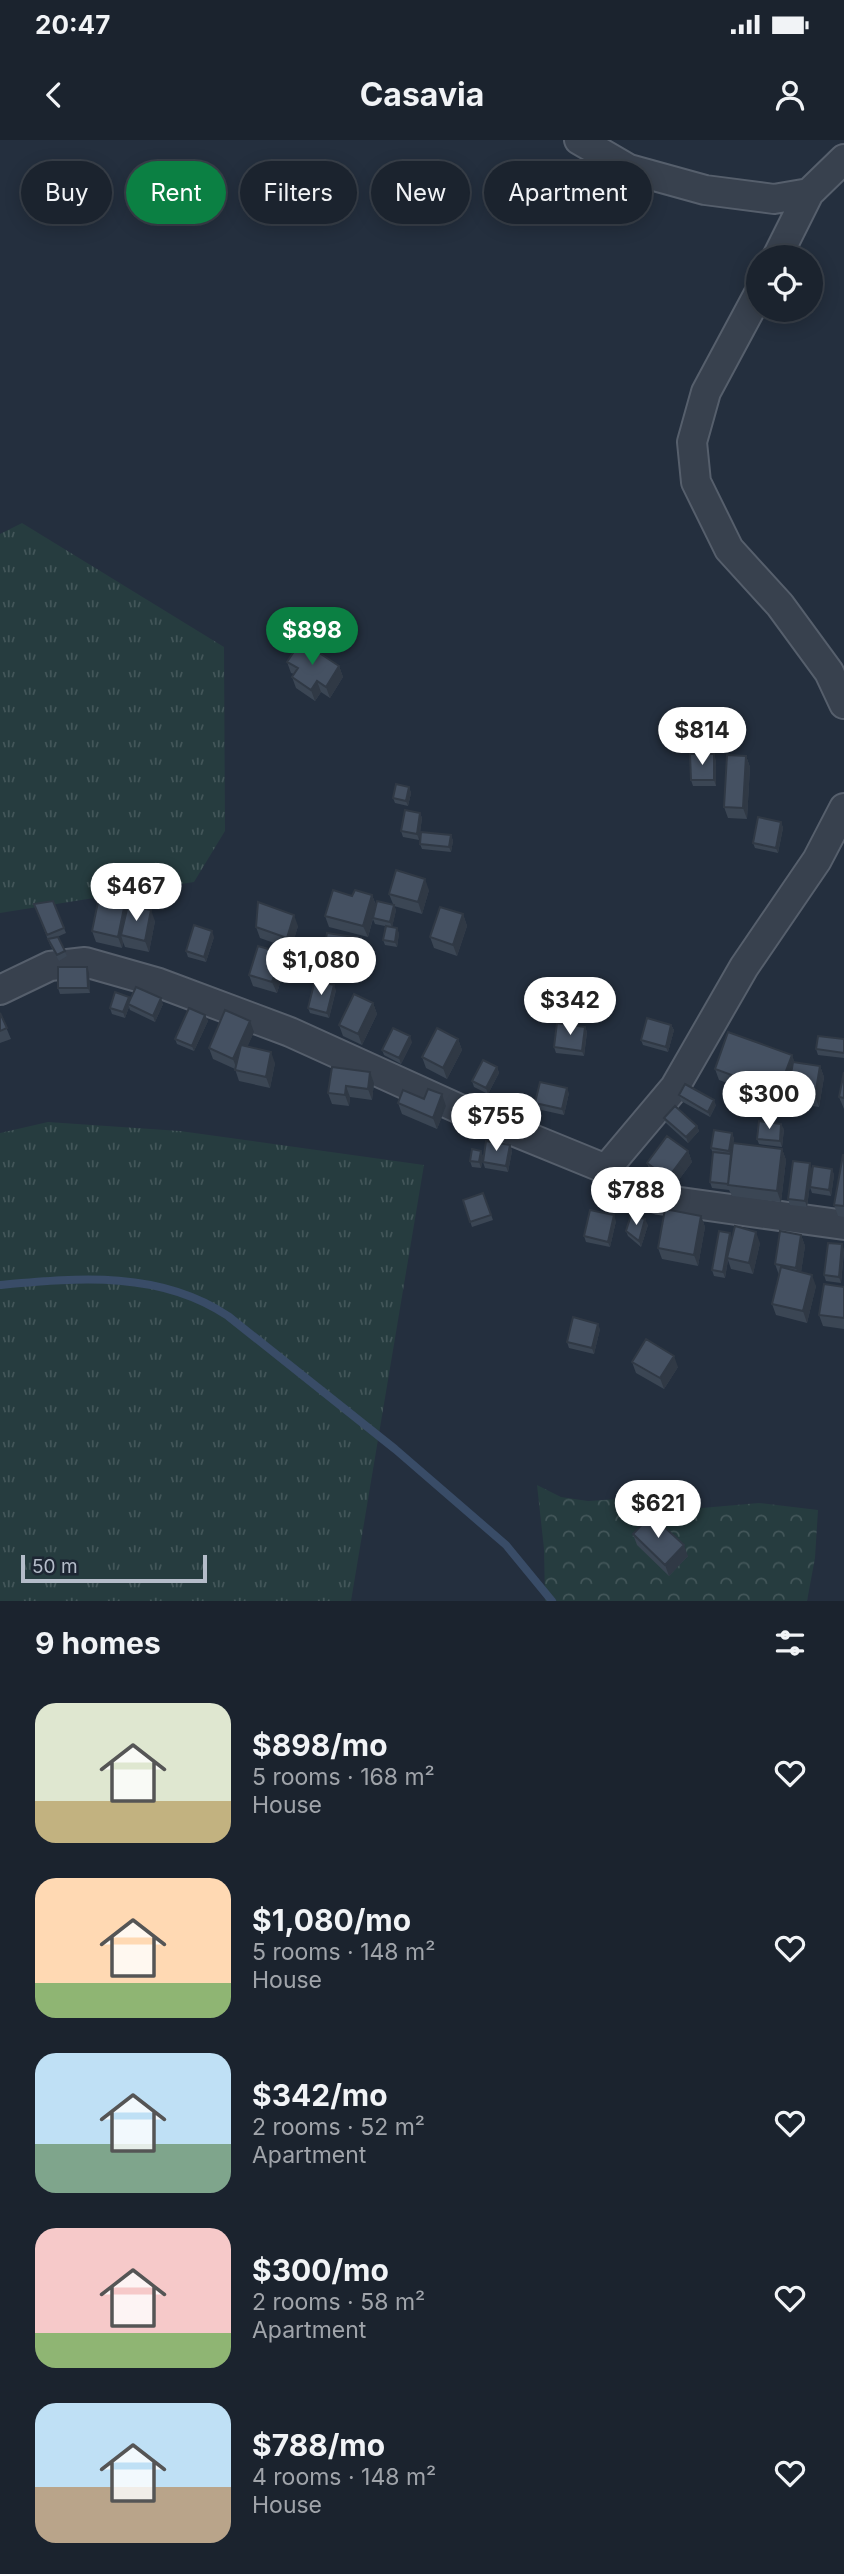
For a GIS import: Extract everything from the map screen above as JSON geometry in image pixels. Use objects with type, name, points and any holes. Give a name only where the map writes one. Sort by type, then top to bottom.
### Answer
[{"type":"street","points":[[579,140],[629,169],[705,190],[774,199],[809,193]]},
{"type":"street","points":[[783,245],[809,193],[844,159]]},
{"type":"street","points":[[746,317],[706,392],[692,442],[696,482],[729,549],[780,605],[829,671],[844,704]]},
{"type":"street","points":[[606,1169],[675,1087],[744,967],[817,860],[844,808]]},
{"type":"street","points":[[0,990],[50,966],[85,962],[159,983],[290,1032],[464,1111],[606,1169]]},
{"type":"street","points":[[606,1169],[610,1182],[659,1199],[844,1225]]},
{"type":"green space","points":[[22,523],[224,647],[225,831],[194,882],[0,913],[0,534]]},
{"type":"green space","points":[[48,1122],[180,1131],[424,1165],[351,1601],[0,1601],[0,1133]]},
{"type":"green space","points":[[537,1485],[561,1497],[588,1501],[618,1499],[690,1509],[759,1503],[818,1510],[815,1558],[807,1601],[545,1601],[544,1549]]},
{"type":"building","points":[[301,641],[339,666],[326,687],[317,681],[311,690],[292,677],[298,668],[287,662]]},
{"type":"building","points":[[690,754],[714,754],[714,780],[691,780]]},
{"type":"building","points":[[727,755],[746,756],[743,808],[724,807]]},
{"type":"building","points":[[396,784],[409,787],[406,801],[393,798]]},
{"type":"building","points":[[405,810],[420,813],[417,834],[401,831]]},
{"type":"building","points":[[758,817],[781,822],[776,848],[753,843]]},
{"type":"building","points":[[421,832],[451,835],[449,847],[420,844]]},
{"type":"building","points":[[131,868],[133,889],[108,891],[106,870]]},
{"type":"building","points":[[396,870],[425,879],[418,902],[389,894]]},
{"type":"building","points":[[333,890],[352,896],[355,890],[372,895],[363,926],[325,916]]},
{"type":"building","points":[[99,897],[125,903],[118,937],[92,931]]},
{"type":"building","points":[[53,901],[64,928],[47,935],[34,904]]},
{"type":"building","points":[[377,901],[394,905],[390,922],[373,918]]},
{"type":"building","points":[[258,902],[294,915],[287,938],[256,927]]},
{"type":"building","points":[[128,905],[151,910],[145,941],[121,935]]},
{"type":"building","points":[[440,907],[463,914],[453,945],[430,937]]},
{"type":"building","points":[[194,925],[212,931],[204,957],[186,951]]},
{"type":"building","points":[[386,926],[397,928],[395,942],[383,940]]},
{"type":"building","points":[[327,933],[361,938],[357,960],[323,954]]},
{"type":"building","points":[[58,937],[65,951],[57,955],[48,939]]},
{"type":"building","points":[[258,946],[282,953],[272,982],[249,975]]},
{"type":"building","points":[[58,967],[87,967],[88,988],[58,988]]},
{"type":"building","points":[[315,980],[334,985],[327,1013],[308,1008]]},
{"type":"building","points":[[136,987],[161,998],[153,1016],[128,1004]]},
{"type":"building","points":[[115,992],[129,997],[123,1012],[110,1008]]},
{"type":"building","points":[[354,994],[373,1003],[358,1034],[339,1025]]},
{"type":"building","points":[[189,1008],[205,1015],[192,1046],[175,1039]]},
{"type":"building","points":[[225,1010],[250,1021],[233,1059],[209,1048]]},
{"type":"building","points":[[0,1013],[7,1028],[0,1031]]},
{"type":"building","points":[[647,1018],[671,1025],[666,1047],[641,1040]]},
{"type":"building","points":[[557,1023],[585,1027],[582,1051],[554,1047]]},
{"type":"building","points":[[393,1028],[410,1036],[399,1058],[382,1050]]},
{"type":"building","points":[[437,1028],[458,1039],[443,1068],[422,1057]]},
{"type":"building","points":[[728,1032],[792,1055],[778,1092],[715,1069]]},
{"type":"building","points":[[818,1036],[844,1039],[844,1053],[816,1049]]},
{"type":"building","points":[[241,1045],[271,1052],[266,1077],[235,1070]]},
{"type":"building","points":[[483,1060],[497,1067],[486,1088],[472,1081]]},
{"type":"building","points":[[793,1062],[820,1066],[815,1096],[788,1092]]},
{"type":"building","points":[[332,1067],[370,1072],[368,1089],[346,1086],[345,1095],[328,1093]]},
{"type":"building","points":[[844,1072],[844,1098],[839,1097]]},
{"type":"building","points":[[540,1082],[567,1088],[562,1109],[535,1103]]},
{"type":"building","points":[[685,1084],[714,1100],[708,1112],[679,1095]]},
{"type":"building","points":[[428,1089],[442,1094],[433,1118],[398,1103],[403,1090],[424,1099]]},
{"type":"building","points":[[675,1106],[697,1126],[686,1137],[664,1118]]},
{"type":"building","points":[[759,1121],[781,1124],[780,1141],[757,1139]]},
{"type":"building","points":[[714,1130],[732,1133],[729,1151],[711,1148]]},
{"type":"building","points":[[667,1136],[688,1151],[668,1178],[647,1163]]},
{"type":"building","points":[[486,1141],[510,1145],[506,1166],[483,1162]]},
{"type":"building","points":[[733,1143],[782,1149],[777,1191],[728,1185]]},
{"type":"building","points":[[472,1149],[481,1151],[479,1162],[470,1161]]},
{"type":"building","points":[[713,1152],[731,1154],[728,1184],[710,1182]]},
{"type":"building","points":[[844,1155],[844,1206],[834,1205]]},
{"type":"building","points":[[793,1161],[810,1163],[805,1201],[788,1199]]},
{"type":"building","points":[[813,1166],[832,1169],[829,1190],[810,1187]]},
{"type":"building","points":[[483,1193],[491,1215],[470,1222],[463,1200]]},
{"type":"building","points":[[665,1209],[701,1216],[694,1255],[658,1248]]},
{"type":"building","points":[[590,1210],[614,1215],[608,1242],[584,1236]]},
{"type":"building","points":[[631,1215],[645,1219],[639,1241],[626,1231]]},
{"type":"building","points":[[735,1226],[756,1232],[749,1263],[727,1258]]},
{"type":"building","points":[[719,1231],[730,1233],[723,1272],[712,1270]]},
{"type":"building","points":[[780,1231],[801,1235],[796,1268],[775,1264]]},
{"type":"building","points":[[828,1243],[842,1244],[839,1277],[824,1275]]},
{"type":"building","points":[[781,1267],[812,1275],[803,1311],[772,1304]]},
{"type":"building","points":[[824,1284],[844,1287],[844,1318],[819,1315]]},
{"type":"building","points":[[573,1317],[598,1324],[592,1348],[567,1342]]},
{"type":"building","points":[[646,1339],[674,1356],[660,1378],[632,1362]]},
{"type":"building","points":[[651,1515],[684,1545],[665,1565],[633,1534]]},
{"type":"waterway","points":[[0,1285],[59,1280],[117,1281],[146,1284],[202,1301],[228,1316],[395,1449],[506,1545],[552,1601]]}]
